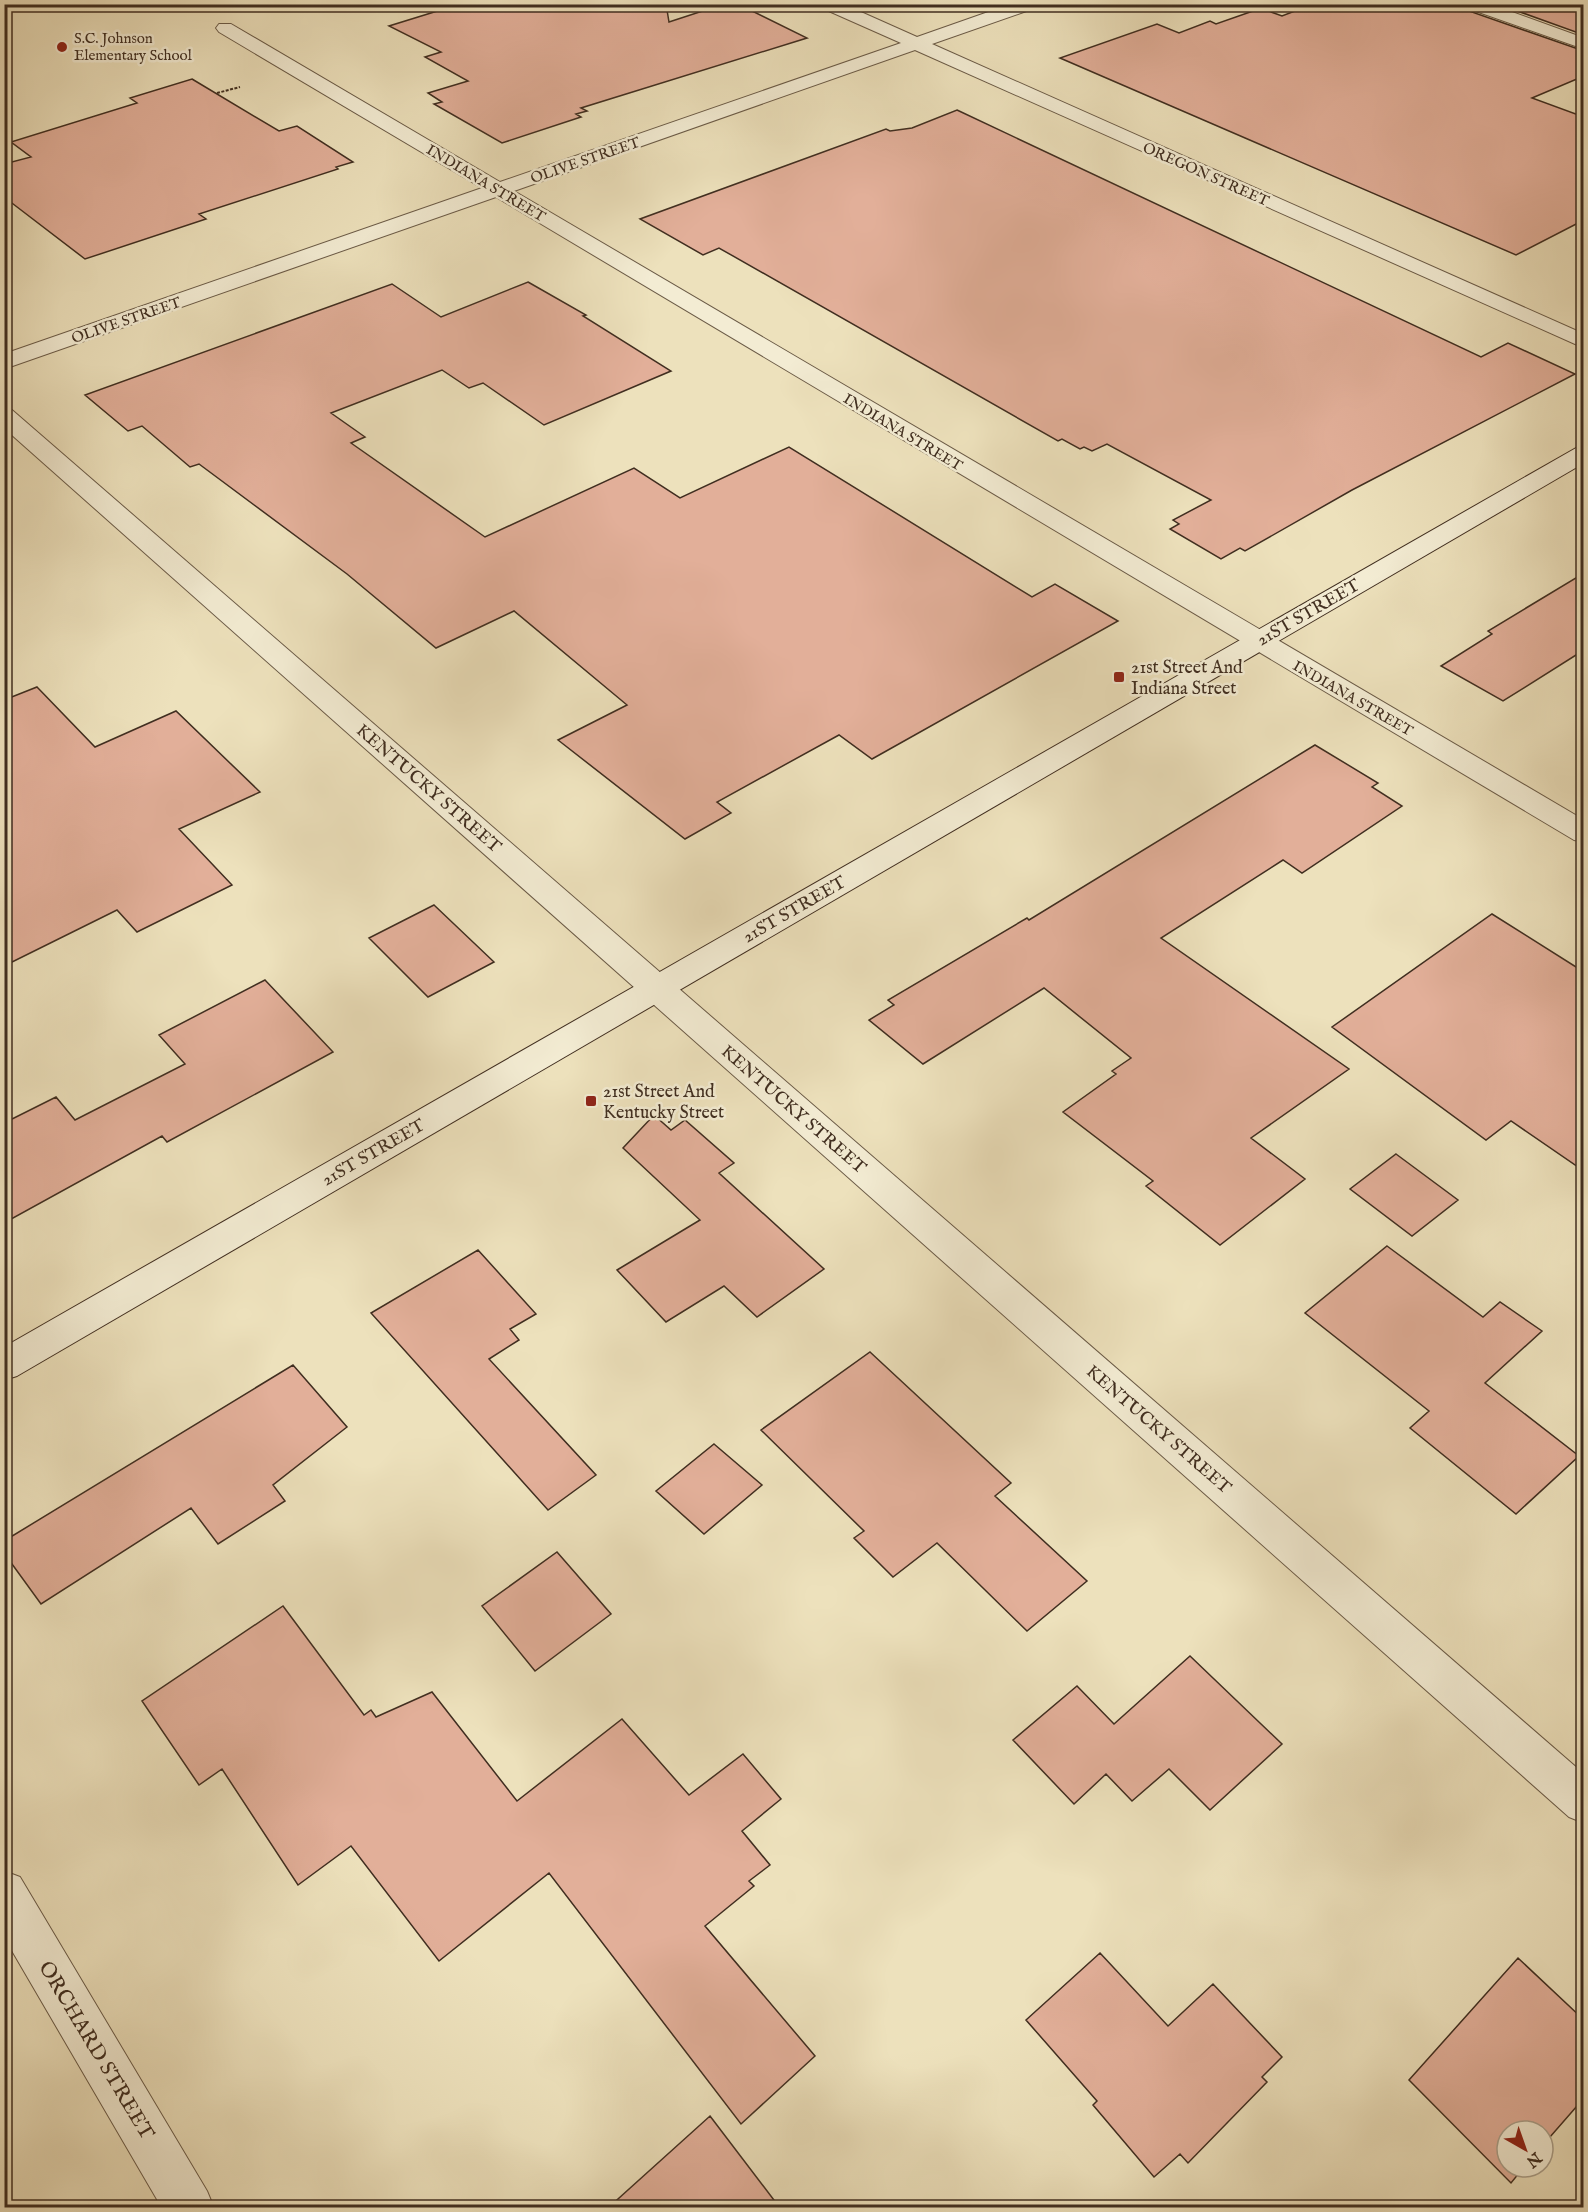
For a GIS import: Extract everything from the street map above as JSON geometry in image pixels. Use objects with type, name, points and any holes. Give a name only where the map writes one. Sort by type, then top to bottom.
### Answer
[{"type":"street","name":"OREGON STREET","points":[[828,4],[1584,342]]},
{"type":"street","name":"OLIVE STREET","points":[[4,362],[1029,4]]},
{"type":"street","points":[[1473,4],[1584,44]]},
{"type":"street","name":"INDIANA STREET","points":[[225,28],[1257,642],[1584,833]]},
{"type":"street","name":"KENTUCKY STREET","points":[[4,415],[1584,1802]]},
{"type":"street","name":"21ST STREET","points":[[4,1365],[1584,453]]},
{"type":"street","name":"ORCHARD STREET","points":[[4,1893],[190,2208]]},
{"type":"building","points":[[460,4],[666,4],[669,22],[724,4],[738,4],[807,38],[581,108],[587,111],[576,114],[581,117],[502,143],[434,104],[442,102],[428,93],[468,81],[425,57],[441,52],[389,26]]},
{"type":"building","points":[[1329,4],[1463,4],[1466,10],[1584,51],[1584,76],[1532,98],[1584,117],[1584,220],[1516,255],[1060,58],[1157,24],[1179,33],[1210,21],[1216,24],[1263,9],[1282,16],[1308,6],[1316,9]]},
{"type":"building","points":[[1498,4],[1584,4],[1584,35]]},
{"type":"building","points":[[192,79],[279,131],[297,126],[353,162],[336,167],[338,169],[199,214],[206,219],[85,259],[4,197],[4,164],[31,157],[11,142],[137,103],[130,98]]},
{"type":"building","points":[[957,110],[1481,357],[1508,343],[1575,374],[1352,490],[1245,551],[1240,548],[1221,559],[1170,529],[1179,524],[1173,520],[1211,500],[1107,444],[1092,451],[1084,447],[1080,449],[1062,439],[1058,441],[719,248],[703,255],[640,219],[886,129],[890,131],[912,128]]},
{"type":"building","points":[[528,282],[586,315],[583,316],[671,371],[544,425],[483,383],[469,388],[442,370],[331,413],[365,437],[351,443],[485,537],[634,468],[680,498],[789,447],[1032,597],[1055,584],[1118,621],[872,759],[839,735],[717,802],[731,813],[685,839],[558,740],[627,705],[514,611],[436,648],[347,574],[199,464],[190,467],[142,426],[128,431],[85,395],[392,284],[441,317]]},
{"type":"building","points":[[1584,573],[1584,650],[1503,701],[1441,666],[1492,634],[1488,631]]},
{"type":"building","points":[[37,687],[95,747],[176,711],[260,792],[179,829],[232,885],[137,932],[117,910],[4,966],[4,700]]},
{"type":"building","points":[[1315,745],[1378,783],[1372,787],[1402,806],[1302,873],[1283,860],[1161,938],[1349,1069],[1251,1138],[1305,1179],[1220,1245],[1146,1186],[1153,1181],[1063,1112],[1116,1074],[1112,1071],[1131,1058],[1044,988],[923,1064],[869,1020],[894,1005],[888,1000],[1027,918],[1029,920]]},
{"type":"building","points":[[434,905],[494,962],[428,997],[369,938]]},
{"type":"building","points":[[1492,914],[1584,972],[1584,1171],[1511,1121],[1486,1140],[1332,1027]]},
{"type":"building","points":[[265,980],[333,1052],[167,1142],[162,1136],[4,1223],[4,1123],[56,1097],[75,1120],[185,1064],[159,1035]]},
{"type":"building","points":[[654,1115],[671,1130],[685,1120],[734,1163],[719,1173],[824,1269],[757,1317],[724,1286],[666,1322],[617,1270],[700,1220],[623,1148]]},
{"type":"building","points":[[1396,1154],[1458,1200],[1412,1236],[1350,1189]]},
{"type":"building","points":[[1387,1246],[1483,1317],[1500,1302],[1542,1331],[1485,1383],[1579,1456],[1516,1514],[1410,1428],[1429,1411],[1305,1313]]},
{"type":"building","points":[[478,1250],[536,1314],[510,1329],[519,1340],[489,1359],[596,1475],[548,1510],[371,1313]]},
{"type":"building","points":[[870,1352],[1011,1483],[995,1496],[1087,1581],[1027,1631],[937,1543],[893,1577],[854,1538],[864,1531],[761,1430]]},
{"type":"building","points":[[293,1365],[347,1427],[273,1485],[285,1501],[218,1544],[191,1508],[41,1604],[4,1553],[4,1541]]},
{"type":"building","points":[[714,1444],[762,1485],[704,1534],[656,1491]]},
{"type":"building","points":[[557,1552],[611,1614],[535,1671],[482,1606]]},
{"type":"building","points":[[283,1606],[364,1715],[371,1710],[376,1717],[432,1692],[517,1801],[622,1719],[689,1795],[743,1754],[781,1799],[742,1831],[770,1865],[749,1881],[754,1886],[705,1926],[815,2056],[741,2124],[549,1873],[439,1961],[351,1846],[298,1885],[222,1769],[199,1785],[142,1701]]},
{"type":"building","points":[[1190,1656],[1282,1744],[1210,1810],[1169,1769],[1132,1801],[1106,1774],[1074,1804],[1013,1740],[1077,1686],[1114,1724]]},
{"type":"building","points":[[1100,1953],[1168,2026],[1213,1984],[1282,2057],[1262,2077],[1267,2082],[1188,2163],[1180,2154],[1154,2177],[1093,2105],[1097,2101],[1026,2020]]},
{"type":"building","points":[[1518,1958],[1584,2020],[1584,2098],[1555,2131],[1555,2119],[1495,2119],[1495,2167],[1409,2080]]},
{"type":"building","points":[[710,2116],[780,2208],[608,2208]]},
{"type":"place","name":"S.C. Johnson Elementary School","points":[[62,47]]},
{"type":"place","name":"21st Street And Indiana Street","points":[[1119,677]]},
{"type":"place","name":"21st Street And Kentucky Street","points":[[591,1101]]}]
